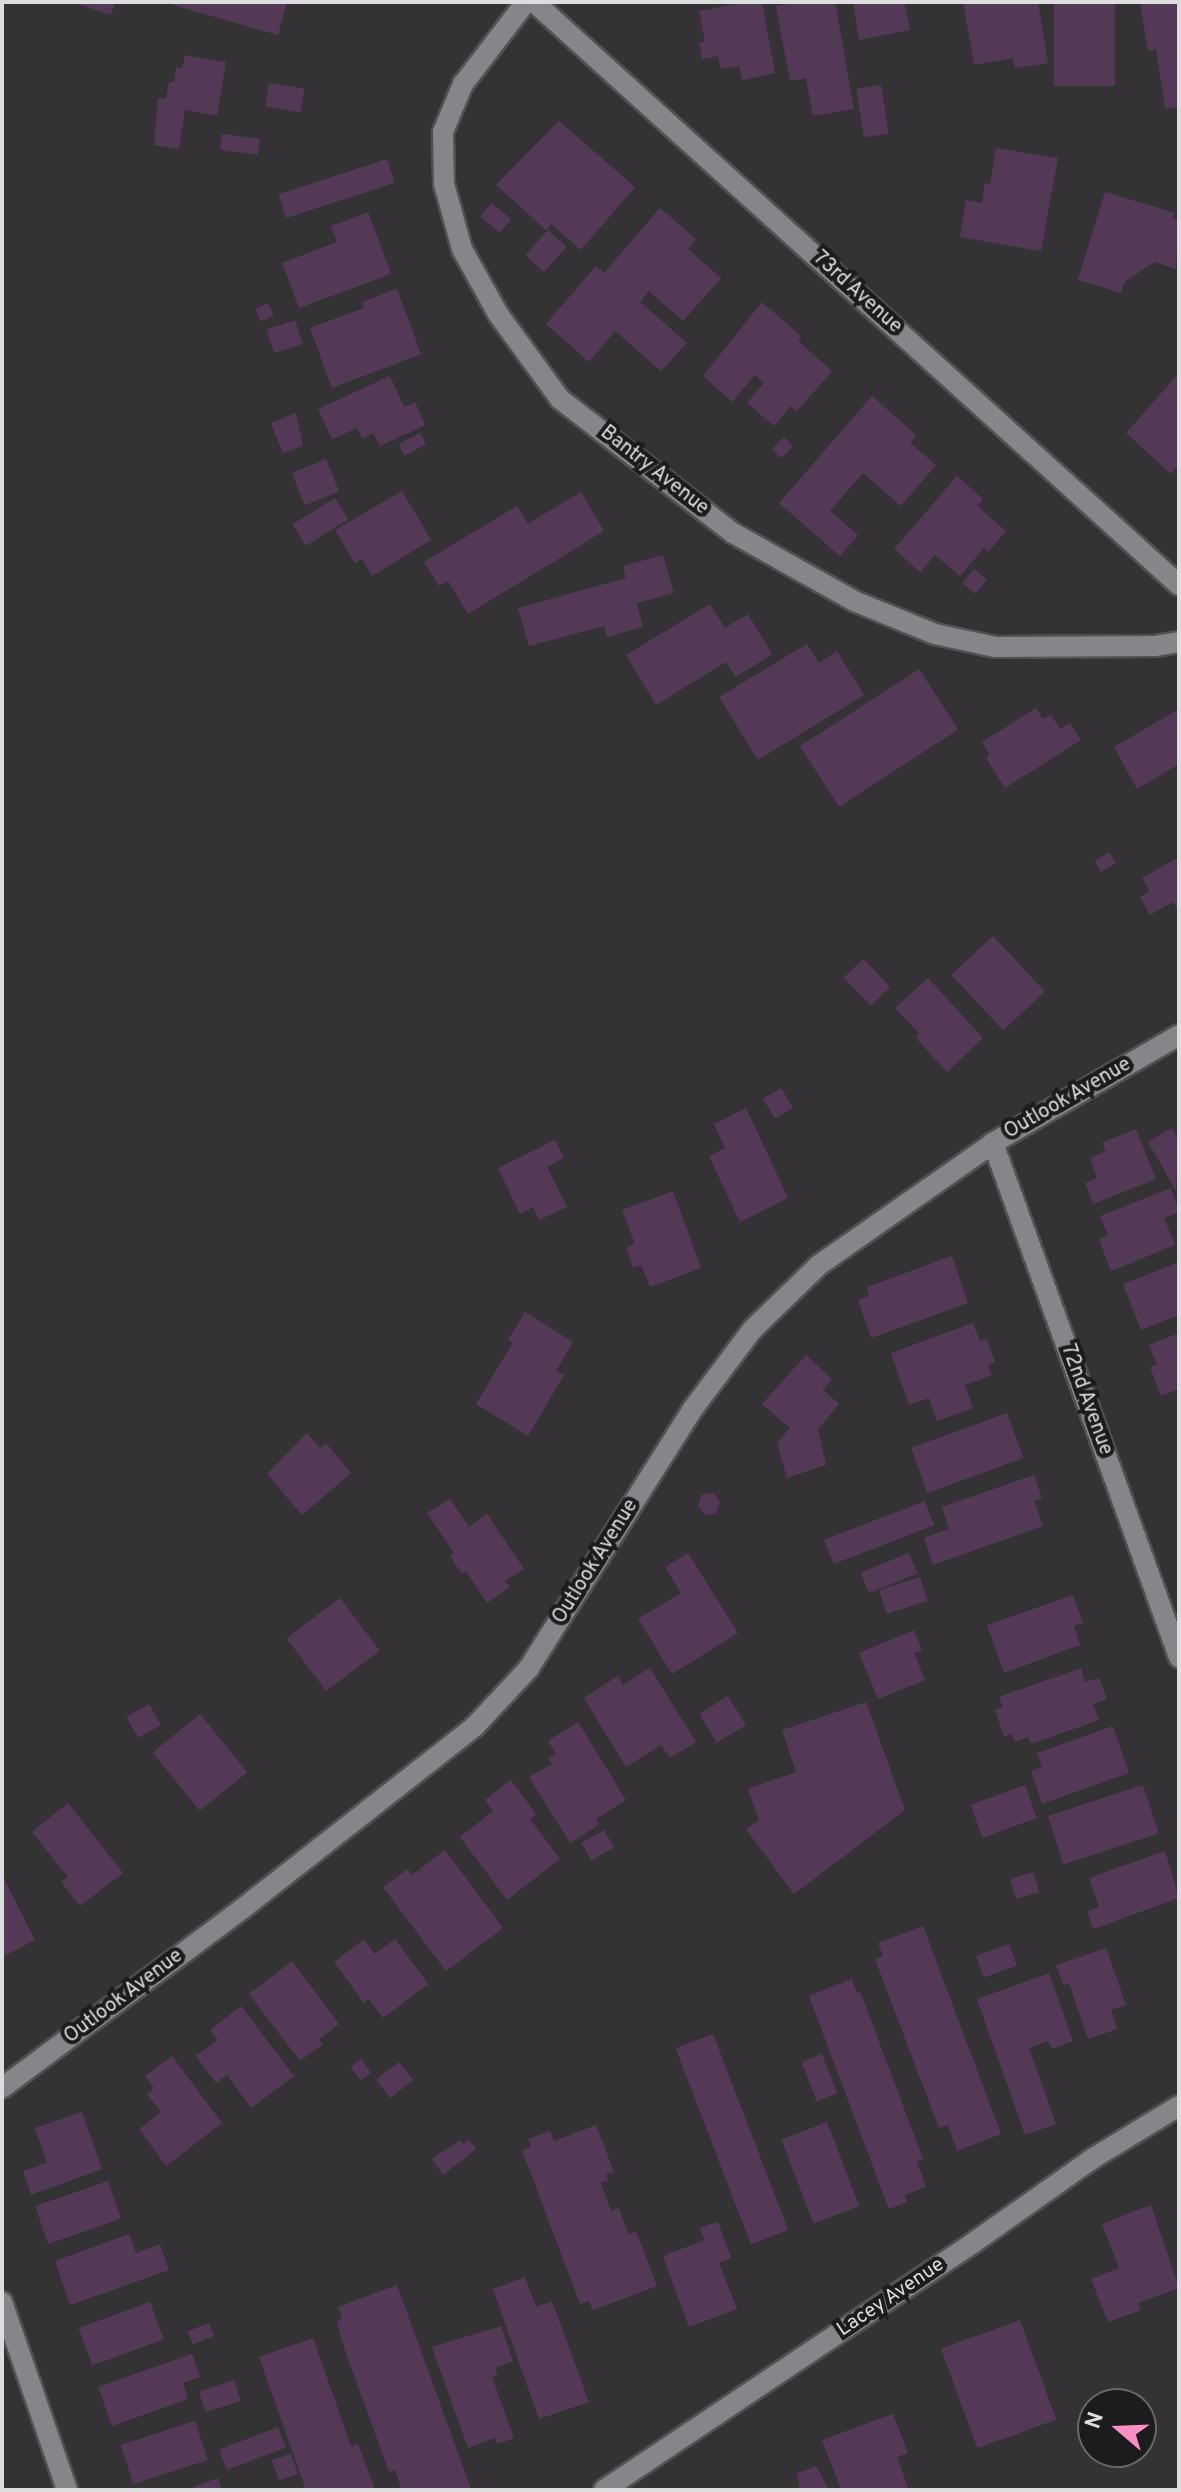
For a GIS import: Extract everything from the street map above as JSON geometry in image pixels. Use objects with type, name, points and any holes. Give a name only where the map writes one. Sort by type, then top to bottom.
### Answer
[{"type":"street","name":"Bantry Avenue","points":[[526,2],[463,84],[443,132],[444,184],[462,249],[498,314],[560,399],[733,533],[854,601],[935,634],[995,647],[1155,646],[1179,642]]},
{"type":"street","name":"73rd Avenue","points":[[534,2],[1179,585]]},
{"type":"street","name":"Outlook Avenue","points":[[2,2088],[242,1909],[475,1726],[529,1668],[692,1410],[752,1330],[819,1265],[993,1143],[1179,1035]]},
{"type":"street","name":"72nd Avenue","points":[[993,1143],[1179,1657]]},
{"type":"street","name":"Lacey Avenue","points":[[604,2490],[973,2243],[1095,2157],[1179,2106]]},
{"type":"street","points":[[2,2302],[67,2490]]},
{"type":"building","points":[[72,2],[115,2],[111,15]]},
{"type":"building","points":[[174,2],[287,2],[278,35],[173,5]]},
{"type":"building","points":[[762,2],[775,73],[742,80],[739,66],[721,69],[718,56],[702,59],[699,42],[705,42],[699,11]]},
{"type":"building","points":[[798,2],[835,2],[854,109],[813,116],[806,78],[790,81],[776,6]]},
{"type":"building","points":[[853,2],[904,2],[910,30],[859,40]]},
{"type":"building","points":[[963,2],[1038,2],[1048,63],[1015,68],[1013,58],[974,65]]},
{"type":"building","points":[[1054,2],[1115,2],[1115,86],[1054,86]]},
{"type":"building","points":[[1140,2],[1179,2],[1179,107],[1165,109],[1156,49],[1148,51]]},
{"type":"building","points":[[185,55],[226,62],[217,116],[185,110],[179,149],[154,145],[158,98],[166,99],[169,82],[174,82],[176,67],[182,69]]},
{"type":"building","points":[[269,83],[305,89],[301,112],[265,107]]},
{"type":"building","points":[[881,85],[889,133],[864,137],[856,89]]},
{"type":"building","points":[[559,121],[635,187],[581,250],[551,224],[546,230],[496,185]]},
{"type":"building","points":[[222,134],[260,139],[258,155],[220,150]]},
{"type":"building","points":[[996,148],[1058,158],[1041,251],[960,237],[966,200],[982,203],[985,183],[990,184]]},
{"type":"building","points":[[387,159],[395,183],[286,218],[279,194]]},
{"type":"building","points":[[1105,192],[1175,213],[1173,218],[1179,220],[1176,269],[1155,262],[1124,282],[1121,293],[1078,280]]},
{"type":"building","points":[[492,203],[511,219],[500,233],[480,217]]},
{"type":"building","points":[[660,208],[696,239],[688,249],[721,278],[683,321],[649,291],[640,302],[687,343],[661,371],[615,331],[589,362],[546,324],[596,266],[604,273]]},
{"type":"building","points":[[368,212],[391,274],[299,308],[282,263],[337,242],[331,226]]},
{"type":"building","points":[[548,230],[567,247],[544,272],[525,255]]},
{"type":"building","points":[[397,289],[421,354],[332,388],[310,328],[364,308],[362,302]]},
{"type":"building","points":[[762,302],[801,336],[798,341],[832,371],[797,411],[791,406],[774,426],[747,403],[764,383],[755,375],[732,402],[703,376]]},
{"type":"building","points":[[268,303],[274,316],[261,322],[255,309]]},
{"type":"building","points":[[295,320],[303,344],[274,353],[266,329]]},
{"type":"building","points":[[1179,373],[1179,464],[1171,474],[1126,433]]},
{"type":"building","points":[[390,376],[404,407],[415,402],[425,425],[380,446],[373,433],[362,439],[357,428],[332,439],[318,409]]},
{"type":"building","points":[[872,396],[916,435],[910,443],[936,465],[901,506],[863,473],[830,511],[858,535],[840,556],[779,503]]},
{"type":"building","points":[[296,413],[303,446],[283,453],[271,423]]},
{"type":"building","points":[[420,433],[426,445],[405,455],[399,444]]},
{"type":"building","points":[[784,437],[793,446],[781,458],[772,449]]},
{"type":"building","points":[[326,459],[339,491],[305,505],[292,473]]},
{"type":"building","points":[[957,476],[983,499],[977,506],[1006,531],[988,552],[984,548],[960,576],[935,555],[920,572],[894,549]]},
{"type":"building","points":[[402,491],[431,540],[372,576],[362,559],[355,563],[335,530]]},
{"type":"building","points":[[581,492],[604,531],[468,614],[448,581],[439,586],[424,562],[517,506],[528,524]]},
{"type":"building","points":[[335,498],[348,519],[306,546],[293,524]]},
{"type":"building","points":[[663,555],[674,593],[637,603],[643,627],[607,637],[604,626],[529,646],[518,608],[626,578],[623,566]]},
{"type":"building","points":[[974,569],[987,580],[975,594],[962,583]]},
{"type":"building","points":[[710,604],[725,628],[748,614],[772,654],[736,677],[726,662],[656,705],[626,655]]},
{"type":"building","points":[[807,644],[819,663],[837,651],[864,695],[758,760],[719,697]]},
{"type":"building","points":[[919,669],[958,729],[839,807],[800,746]]},
{"type":"building","points":[[1036,708],[1043,719],[1051,715],[1060,729],[1070,723],[1081,740],[1005,788],[986,758],[990,755],[982,742]]},
{"type":"building","points":[[1179,709],[1179,764],[1137,789],[1114,747]]},
{"type":"building","points":[[1109,852],[1116,863],[1101,872],[1095,861]]},
{"type":"building","points":[[1179,857],[1179,912],[1173,902],[1150,915],[1140,897],[1150,891],[1142,878]]},
{"type":"building","points":[[993,936],[1045,992],[1003,1030],[951,975]]},
{"type":"building","points":[[863,959],[890,987],[871,1006],[844,978]]},
{"type":"building","points":[[928,978],[983,1038],[947,1072],[915,1037],[919,1033],[895,1008]]},
{"type":"building","points":[[781,1088],[793,1108],[775,1119],[763,1099]]},
{"type":"building","points":[[746,1108],[788,1198],[740,1222],[709,1156],[725,1148],[714,1124]]},
{"type":"building","points":[[1172,1128],[1179,1141],[1176,1191],[1148,1142]]},
{"type":"building","points":[[1136,1129],[1156,1179],[1093,1204],[1085,1183],[1097,1178],[1090,1158],[1106,1151],[1102,1143]]},
{"type":"building","points":[[555,1140],[564,1158],[547,1167],[567,1207],[539,1220],[533,1207],[520,1214],[498,1168]]},
{"type":"building","points":[[1171,1188],[1179,1212],[1164,1218],[1175,1245],[1111,1271],[1099,1239],[1108,1235],[1100,1216]]},
{"type":"building","points":[[673,1191],[701,1268],[650,1287],[641,1265],[633,1268],[626,1247],[635,1244],[622,1210]]},
{"type":"building","points":[[952,1256],[968,1303],[871,1338],[858,1300],[869,1296],[867,1287]]},
{"type":"building","points":[[1179,1262],[1179,1315],[1141,1330],[1123,1284]]},
{"type":"building","points":[[525,1312],[573,1342],[556,1371],[564,1375],[528,1436],[476,1404],[513,1342],[508,1340]]},
{"type":"building","points":[[973,1323],[980,1341],[987,1339],[995,1362],[988,1365],[992,1375],[965,1385],[973,1408],[937,1421],[929,1398],[909,1405],[891,1353]]},
{"type":"building","points":[[1179,1333],[1179,1389],[1161,1396],[1150,1367],[1157,1365],[1149,1345]]},
{"type":"building","points":[[806,1355],[832,1379],[823,1390],[839,1404],[818,1429],[826,1465],[787,1478],[777,1443],[790,1428],[762,1404]]},
{"type":"building","points":[[1007,1413],[1023,1458],[928,1493],[911,1448]]},
{"type":"building","points":[[307,1433],[320,1448],[326,1443],[351,1473],[302,1515],[267,1474]]},
{"type":"building","points":[[1034,1475],[1042,1498],[1034,1501],[1043,1526],[933,1565],[924,1538],[949,1529],[942,1507]]},
{"type":"building","points":[[713,1493],[720,1501],[716,1513],[705,1515],[698,1506],[701,1495]]},
{"type":"building","points":[[450,1499],[469,1527],[487,1514],[524,1569],[505,1581],[510,1587],[487,1603],[466,1571],[462,1574],[450,1556],[454,1553],[427,1513]]},
{"type":"building","points":[[925,1501],[934,1525],[833,1564],[824,1540]]},
{"type":"building","points":[[688,1553],[738,1633],[672,1674],[638,1619],[681,1593],[665,1567]]},
{"type":"building","points":[[909,1553],[917,1573],[869,1593],[861,1572]]},
{"type":"building","points":[[920,1577],[928,1601],[887,1614],[879,1590]]},
{"type":"building","points":[[1073,1595],[1083,1623],[1074,1626],[1080,1645],[1004,1673],[987,1625]]},
{"type":"building","points":[[340,1598],[380,1651],[326,1691],[286,1638]]},
{"type":"building","points":[[914,1630],[922,1650],[914,1653],[925,1680],[878,1699],[859,1653]]},
{"type":"building","points":[[650,1668],[696,1742],[670,1758],[661,1745],[626,1767],[584,1698],[618,1676],[623,1685]]},
{"type":"building","points":[[1081,1668],[1085,1682],[1099,1678],[1107,1699],[1093,1704],[1099,1720],[1031,1744],[1028,1737],[1015,1742],[1012,1734],[1004,1737],[995,1710],[1003,1707],[999,1697]]},
{"type":"building","points":[[728,1696],[746,1725],[717,1743],[699,1714]]},
{"type":"building","points":[[866,1702],[905,1810],[794,1894],[746,1829],[759,1820],[748,1789],[796,1772],[782,1730]]},
{"type":"building","points":[[149,1704],[161,1725],[138,1738],[126,1717]]},
{"type":"building","points":[[200,1714],[247,1772],[200,1811],[153,1752]]},
{"type":"building","points":[[578,1722],[626,1800],[596,1819],[599,1825],[570,1843],[529,1777],[552,1764],[548,1758],[556,1754],[548,1741]]},
{"type":"building","points":[[1113,1726],[1129,1773],[1042,1804],[1031,1771],[1042,1767],[1037,1753]]},
{"type":"building","points":[[511,1780],[536,1814],[530,1819],[560,1859],[507,1900],[460,1837],[493,1811],[485,1800]]},
{"type":"building","points":[[1025,1785],[1037,1818],[982,1838],[970,1805]]},
{"type":"building","points":[[1143,1785],[1159,1834],[1064,1864],[1048,1816]]},
{"type":"building","points":[[68,1803],[123,1873],[80,1906],[61,1882],[68,1877],[32,1832]]},
{"type":"building","points":[[604,1830],[614,1847],[591,1860],[581,1843]]},
{"type":"building","points":[[445,1850],[503,1928],[446,1971],[383,1887],[408,1869],[412,1875]]},
{"type":"building","points":[[1165,1851],[1179,1898],[1093,1929],[1087,1911],[1099,1907],[1089,1878]]},
{"type":"building","points":[[1033,1872],[1039,1892],[1016,1899],[1010,1879]]},
{"type":"building","points":[[2,1874],[35,1940],[2,1957]]},
{"type":"building","points":[[923,1926],[1001,2134],[957,2151],[948,2125],[939,2128],[875,1959],[883,1956],[878,1943]]},
{"type":"building","points":[[364,1939],[375,1954],[395,1939],[428,1984],[383,2018],[369,1999],[364,2003],[334,1962]]},
{"type":"building","points":[[1009,1944],[1017,1966],[984,1978],[976,1956]]},
{"type":"building","points":[[1106,1948],[1126,2005],[1111,2010],[1117,2029],[1088,2039],[1069,1983],[1063,1985],[1056,1965]]},
{"type":"building","points":[[292,1961],[339,2024],[319,2039],[323,2044],[300,2061],[249,1994]]},
{"type":"building","points":[[1049,1973],[1073,2041],[1052,2049],[1048,2041],[1029,2048],[1056,2124],[1025,2135],[977,1999]]},
{"type":"building","points":[[852,1979],[857,1993],[860,1991],[923,2159],[917,2161],[926,2187],[905,2195],[907,2202],[889,2209],[809,1996]]},
{"type":"building","points":[[241,2006],[294,2076],[251,2108],[227,2075],[216,2083],[196,2056],[218,2040],[210,2030]]},
{"type":"building","points":[[713,2034],[788,2230],[751,2244],[676,2048]]},
{"type":"building","points":[[822,2054],[837,2093],[817,2101],[801,2062]]},
{"type":"building","points":[[172,2056],[222,2123],[166,2166],[139,2129],[161,2112],[147,2094],[154,2088],[145,2076]]},
{"type":"building","points":[[361,2059],[371,2073],[360,2080],[350,2067]]},
{"type":"building","points":[[399,2062],[413,2080],[390,2098],[376,2080]]},
{"type":"building","points":[[82,2112],[102,2169],[31,2195],[23,2171],[47,2163],[35,2128]]},
{"type":"building","points":[[827,2122],[859,2206],[814,2224],[781,2140]]},
{"type":"building","points":[[596,2125],[614,2172],[606,2174],[608,2181],[601,2183],[611,2211],[619,2208],[628,2234],[636,2231],[657,2286],[593,2310],[589,2301],[580,2304],[522,2150],[531,2147],[528,2139],[550,2131],[554,2141]]},
{"type":"building","points":[[460,2140],[463,2144],[469,2140],[476,2149],[443,2175],[432,2159]]},
{"type":"building","points":[[108,2181],[121,2219],[48,2244],[35,2206]]},
{"type":"building","points":[[1151,2205],[1179,2288],[1138,2303],[1141,2310],[1108,2322],[1091,2279],[1119,2268],[1102,2224]]},
{"type":"building","points":[[718,2222],[731,2258],[719,2263],[737,2309],[689,2327],[663,2256],[705,2240],[700,2228]]},
{"type":"building","points":[[129,2234],[136,2253],[160,2244],[169,2270],[70,2305],[55,2261]]},
{"type":"building","points":[[525,2277],[536,2307],[552,2301],[589,2402],[539,2419],[493,2289]]},
{"type":"building","points":[[397,2285],[471,2489],[402,2490],[395,2470],[389,2472],[337,2320],[342,2319],[338,2307]]},
{"type":"building","points":[[150,2302],[164,2340],[92,2366],[79,2328]]},
{"type":"building","points":[[1020,2320],[1056,2420],[977,2448],[941,2349]]},
{"type":"building","points":[[209,2323],[214,2336],[193,2344],[188,2331]]},
{"type":"building","points":[[501,2326],[513,2361],[495,2368],[498,2375],[492,2377],[514,2438],[497,2444],[495,2438],[468,2448],[432,2347]]},
{"type":"building","points":[[313,2338],[351,2446],[358,2444],[375,2490],[306,2490],[259,2357]]},
{"type":"building","points":[[192,2354],[200,2377],[183,2383],[188,2399],[112,2426],[98,2387]]},
{"type":"building","points":[[234,2380],[241,2401],[206,2412],[199,2391]]},
{"type":"building","points":[[893,2414],[908,2453],[897,2457],[909,2490],[841,2490],[822,2440]]},
{"type":"building","points":[[195,2421],[208,2460],[133,2484],[121,2445]]},
{"type":"building","points":[[278,2427],[286,2448],[227,2470],[219,2450]]},
{"type":"building","points":[[291,2454],[298,2474],[279,2480],[272,2461]]},
{"type":"building","points":[[816,2466],[829,2490],[800,2490],[797,2473]]},
{"type":"building","points":[[218,2478],[222,2490],[186,2490]]}]
